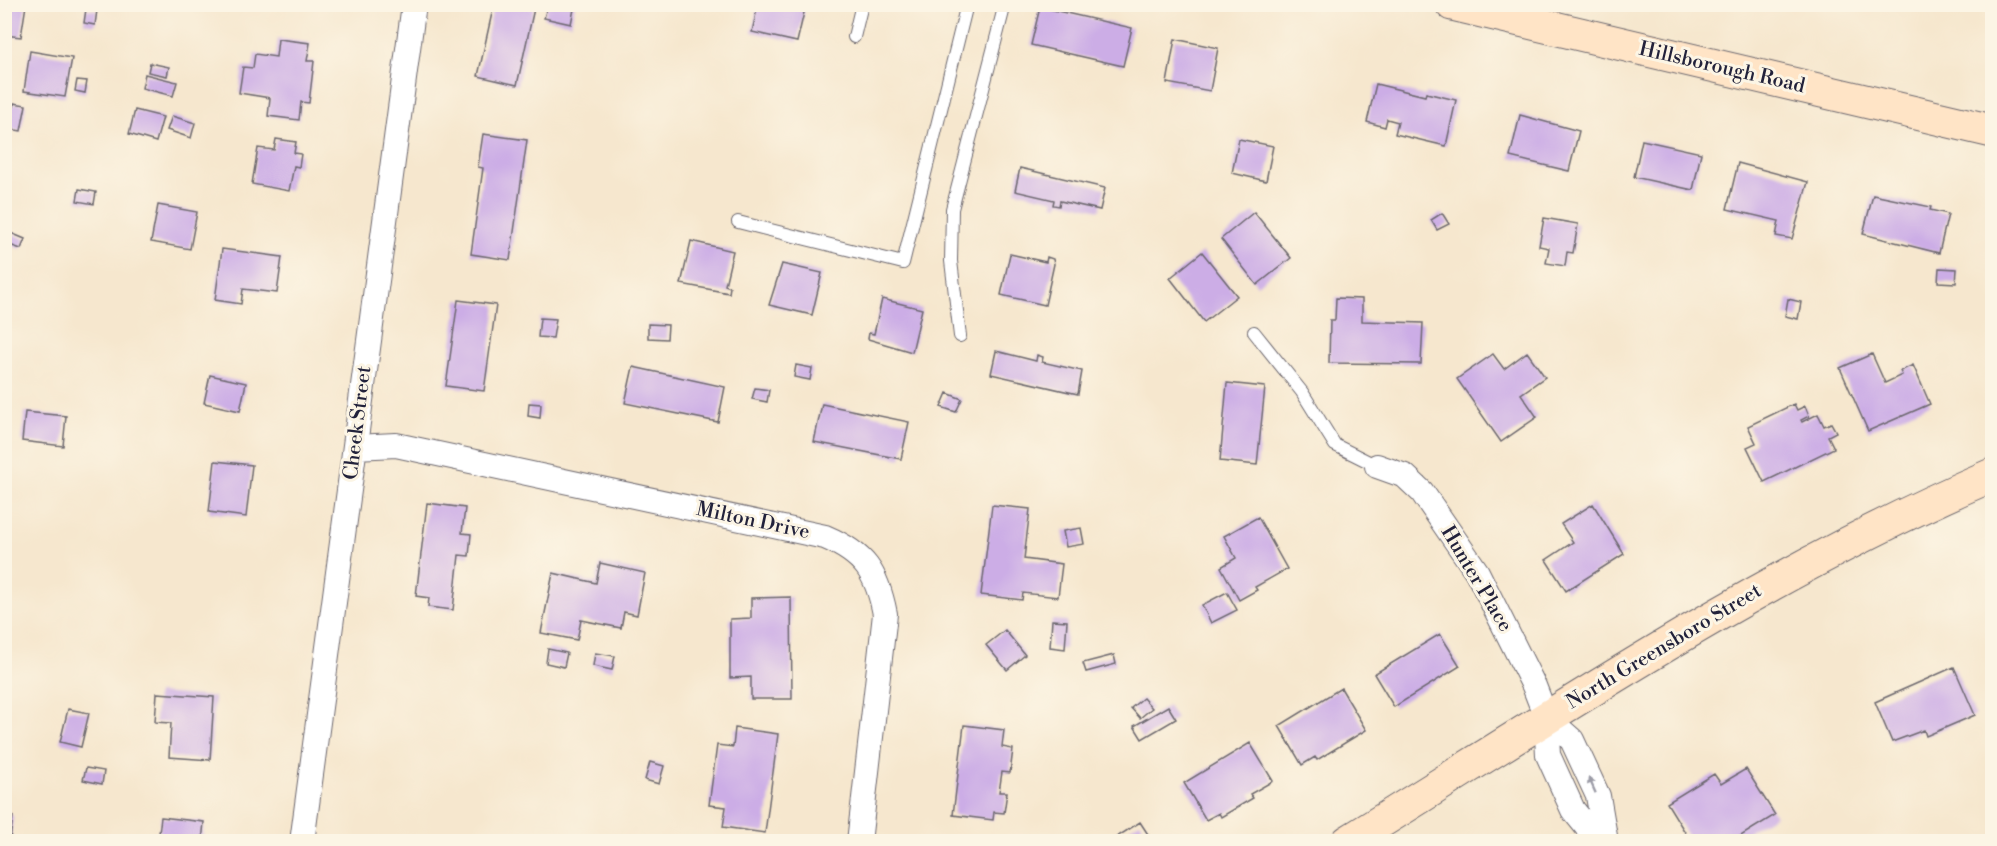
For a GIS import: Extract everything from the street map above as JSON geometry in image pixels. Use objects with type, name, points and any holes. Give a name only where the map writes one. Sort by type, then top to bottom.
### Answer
[{"type":"main road","name":"Hillsborough Road","points":[[1453,5],[1992,131]]},
{"type":"main road","name":"North Greensboro Street","points":[[1348,842],[1546,717],[1763,588],[1940,498],[1992,475]]},
{"type":"street","name":"Cheek Street","points":[[302,842],[414,4]]},
{"type":"street","name":"Milton Drive","points":[[355,447],[396,444],[825,537],[846,546],[868,565],[880,585],[885,614],[859,842]]},
{"type":"street","name":"Hunter Place","points":[[1377,466],[1406,476],[1422,492],[1477,572],[1523,661],[1546,717]]},
{"type":"street","points":[[1546,717],[1548,755],[1573,810],[1599,842]]},
{"type":"street","points":[[1546,717],[1572,740],[1598,796],[1606,842]]},
{"type":"lane","points":[[854,37],[862,4]]},
{"type":"lane","points":[[738,222],[903,262],[967,4]]},
{"type":"lane","points":[[960,336],[951,261],[952,208],[1005,4]]},
{"type":"lane","points":[[1254,332],[1302,392],[1335,445],[1377,466]]},
{"type":"building","points":[[494,4],[535,4],[517,85],[478,76]]},
{"type":"building","points":[[548,4],[575,4],[571,24],[544,18]]},
{"type":"building","points":[[758,4],[806,4],[797,42],[752,32]]},
{"type":"building","points":[[4,5],[26,5],[21,37],[4,35]]},
{"type":"building","points":[[1040,7],[1132,28],[1123,66],[1031,45]]},
{"type":"building","points":[[86,9],[97,10],[95,25],[84,23]]},
{"type":"building","points":[[278,39],[310,43],[307,61],[314,61],[309,103],[301,102],[299,120],[268,116],[270,98],[239,93],[243,67],[253,68],[255,54],[276,57]]},
{"type":"building","points":[[1175,39],[1218,48],[1210,91],[1167,83]]},
{"type":"building","points":[[30,51],[72,58],[65,97],[24,91]]},
{"type":"building","points":[[150,63],[169,67],[167,76],[148,72]]},
{"type":"building","points":[[145,74],[177,82],[173,96],[142,88]]},
{"type":"building","points":[[77,80],[87,81],[85,93],[75,91]]},
{"type":"building","points":[[1376,84],[1425,96],[1426,93],[1456,100],[1446,146],[1395,134],[1398,122],[1387,119],[1385,127],[1367,122]]},
{"type":"building","points":[[14,103],[26,105],[21,131],[4,128],[4,104],[14,106]]},
{"type":"building","points":[[135,110],[163,117],[156,142],[129,134]]},
{"type":"building","points":[[1520,115],[1579,131],[1569,171],[1510,157]]},
{"type":"building","points":[[172,116],[195,123],[191,138],[167,130]]},
{"type":"building","points":[[483,134],[527,140],[510,260],[471,254],[483,168],[478,167]]},
{"type":"building","points":[[276,139],[296,142],[294,153],[301,154],[299,167],[294,166],[289,191],[252,184],[258,148],[274,150]]},
{"type":"building","points":[[1239,139],[1273,146],[1266,181],[1232,173]]},
{"type":"building","points":[[1642,140],[1701,153],[1693,190],[1634,177]]},
{"type":"building","points":[[1738,163],[1808,182],[1792,239],[1776,236],[1779,221],[1727,209]]},
{"type":"building","points":[[1020,168],[1105,188],[1100,210],[1060,201],[1059,206],[1053,205],[1054,200],[1015,191]]},
{"type":"building","points":[[79,189],[96,192],[94,204],[77,201]]},
{"type":"building","points":[[1873,195],[1931,207],[1930,210],[1948,214],[1939,253],[1863,234]]},
{"type":"building","points":[[158,205],[197,212],[190,249],[151,242]]},
{"type":"building","points":[[1254,212],[1291,258],[1257,285],[1221,239]]},
{"type":"building","points":[[1442,213],[1449,224],[1437,230],[1431,220]]},
{"type":"building","points":[[1544,218],[1578,224],[1573,253],[1567,252],[1565,266],[1546,263],[1549,248],[1539,246]]},
{"type":"building","points":[[6,231],[25,239],[21,249],[4,243]]},
{"type":"building","points":[[691,241],[733,251],[725,285],[730,287],[729,293],[681,284]]},
{"type":"building","points":[[222,249],[282,257],[277,293],[243,289],[241,304],[215,300]]},
{"type":"building","points":[[1202,252],[1237,296],[1204,322],[1170,278]]},
{"type":"building","points":[[1010,254],[1046,262],[1047,257],[1053,259],[1054,264],[1045,305],[1001,295]]},
{"type":"building","points":[[782,264],[822,273],[812,315],[769,305]]},
{"type":"building","points":[[1939,268],[1957,269],[1956,283],[1938,282]]},
{"type":"building","points":[[1336,298],[1362,299],[1362,321],[1423,323],[1421,364],[1329,363],[1330,320],[1335,320]]},
{"type":"building","points":[[882,299],[922,309],[912,352],[868,339],[869,333],[874,334]]},
{"type":"building","points":[[1788,299],[1801,302],[1798,319],[1785,316]]},
{"type":"building","points":[[458,300],[496,305],[484,391],[446,386]]},
{"type":"building","points":[[540,318],[556,319],[553,338],[538,337]]},
{"type":"building","points":[[648,324],[668,325],[667,339],[648,338]]},
{"type":"building","points":[[996,351],[1036,361],[1037,355],[1043,357],[1042,362],[1082,371],[1078,394],[991,374]]},
{"type":"building","points":[[1527,352],[1545,377],[1521,394],[1537,417],[1501,442],[1457,379],[1493,354],[1504,369]]},
{"type":"building","points":[[1872,354],[1885,383],[1902,375],[1900,371],[1913,365],[1930,404],[1868,431],[1840,368]]},
{"type":"building","points":[[796,365],[812,368],[810,380],[794,377]]},
{"type":"building","points":[[633,367],[725,387],[718,422],[625,403]]},
{"type":"building","points":[[210,375],[246,383],[240,411],[204,403]]},
{"type":"building","points":[[1227,383],[1265,387],[1257,465],[1220,461]]},
{"type":"building","points":[[755,388],[769,390],[767,402],[752,399]]},
{"type":"building","points":[[947,393],[962,399],[956,412],[941,407]]},
{"type":"building","points":[[529,403],[541,404],[540,418],[528,416]]},
{"type":"building","points":[[822,404],[909,422],[901,459],[814,442]]},
{"type":"building","points":[[1794,404],[1797,410],[1805,406],[1809,416],[1801,420],[1802,422],[1818,414],[1824,426],[1831,423],[1836,432],[1828,436],[1834,448],[1764,482],[1747,447],[1756,443],[1748,426]]},
{"type":"building","points":[[25,412],[66,416],[63,446],[22,441]]},
{"type":"building","points":[[215,461],[252,465],[246,517],[209,512]]},
{"type":"building","points":[[427,503],[465,508],[462,533],[471,534],[469,556],[459,555],[453,610],[428,607],[429,598],[416,596]]},
{"type":"building","points":[[1593,504],[1624,554],[1566,591],[1546,560],[1573,542],[1561,524]]},
{"type":"building","points":[[992,505],[1030,509],[1024,559],[1062,564],[1058,597],[1023,593],[1022,600],[981,595]]},
{"type":"building","points":[[1258,517],[1287,569],[1255,587],[1257,590],[1239,600],[1221,567],[1236,558],[1224,536]]},
{"type":"building","points":[[1081,528],[1084,544],[1066,547],[1063,531]]},
{"type":"building","points":[[600,563],[645,573],[637,615],[624,612],[621,628],[581,620],[577,640],[541,633],[553,573],[596,583]]},
{"type":"building","points":[[1227,592],[1237,610],[1211,623],[1202,605]]},
{"type":"building","points":[[791,597],[792,699],[751,699],[751,677],[730,678],[730,619],[751,618],[751,598]]},
{"type":"building","points":[[1052,620],[1067,621],[1065,649],[1050,647]]},
{"type":"building","points":[[1005,630],[1025,655],[1007,670],[986,645]]},
{"type":"building","points":[[1440,634],[1460,666],[1394,707],[1374,674]]},
{"type":"building","points":[[548,649],[567,653],[564,667],[546,663]]},
{"type":"building","points":[[595,653],[615,656],[612,670],[593,666]]},
{"type":"building","points":[[1114,655],[1116,664],[1086,672],[1083,663]]},
{"type":"building","points":[[1954,667],[1975,715],[1926,736],[1924,730],[1892,742],[1875,702]]},
{"type":"building","points":[[1341,688],[1366,730],[1317,760],[1315,757],[1302,765],[1279,726]]},
{"type":"building","points":[[157,693],[214,697],[210,760],[169,757],[171,723],[155,722]]},
{"type":"building","points":[[1143,698],[1152,708],[1140,718],[1131,708]]},
{"type":"building","points":[[1168,706],[1176,719],[1142,739],[1134,726]]},
{"type":"building","points":[[68,709],[89,713],[81,747],[60,742]]},
{"type":"building","points":[[964,725],[1004,730],[1002,747],[1013,749],[1010,773],[1002,772],[999,792],[1007,792],[1004,813],[994,812],[993,820],[953,815]]},
{"type":"building","points":[[735,728],[778,734],[765,833],[723,827],[726,807],[709,805],[717,745],[733,747]]},
{"type":"building","points":[[1250,743],[1273,781],[1250,794],[1253,798],[1221,817],[1219,813],[1206,820],[1184,783]]},
{"type":"building","points":[[650,762],[664,766],[659,784],[645,780]]},
{"type":"building","points":[[86,768],[104,771],[102,784],[83,780]]},
{"type":"building","points":[[1746,769],[1775,815],[1739,837],[1742,842],[1691,842],[1667,803],[1714,774],[1721,784]]},
{"type":"building","points":[[4,814],[13,816],[10,840],[4,839]]},
{"type":"building","points":[[161,817],[204,822],[202,842],[158,842]]},
{"type":"building","points":[[1140,822],[1153,842],[1109,842]]}]
